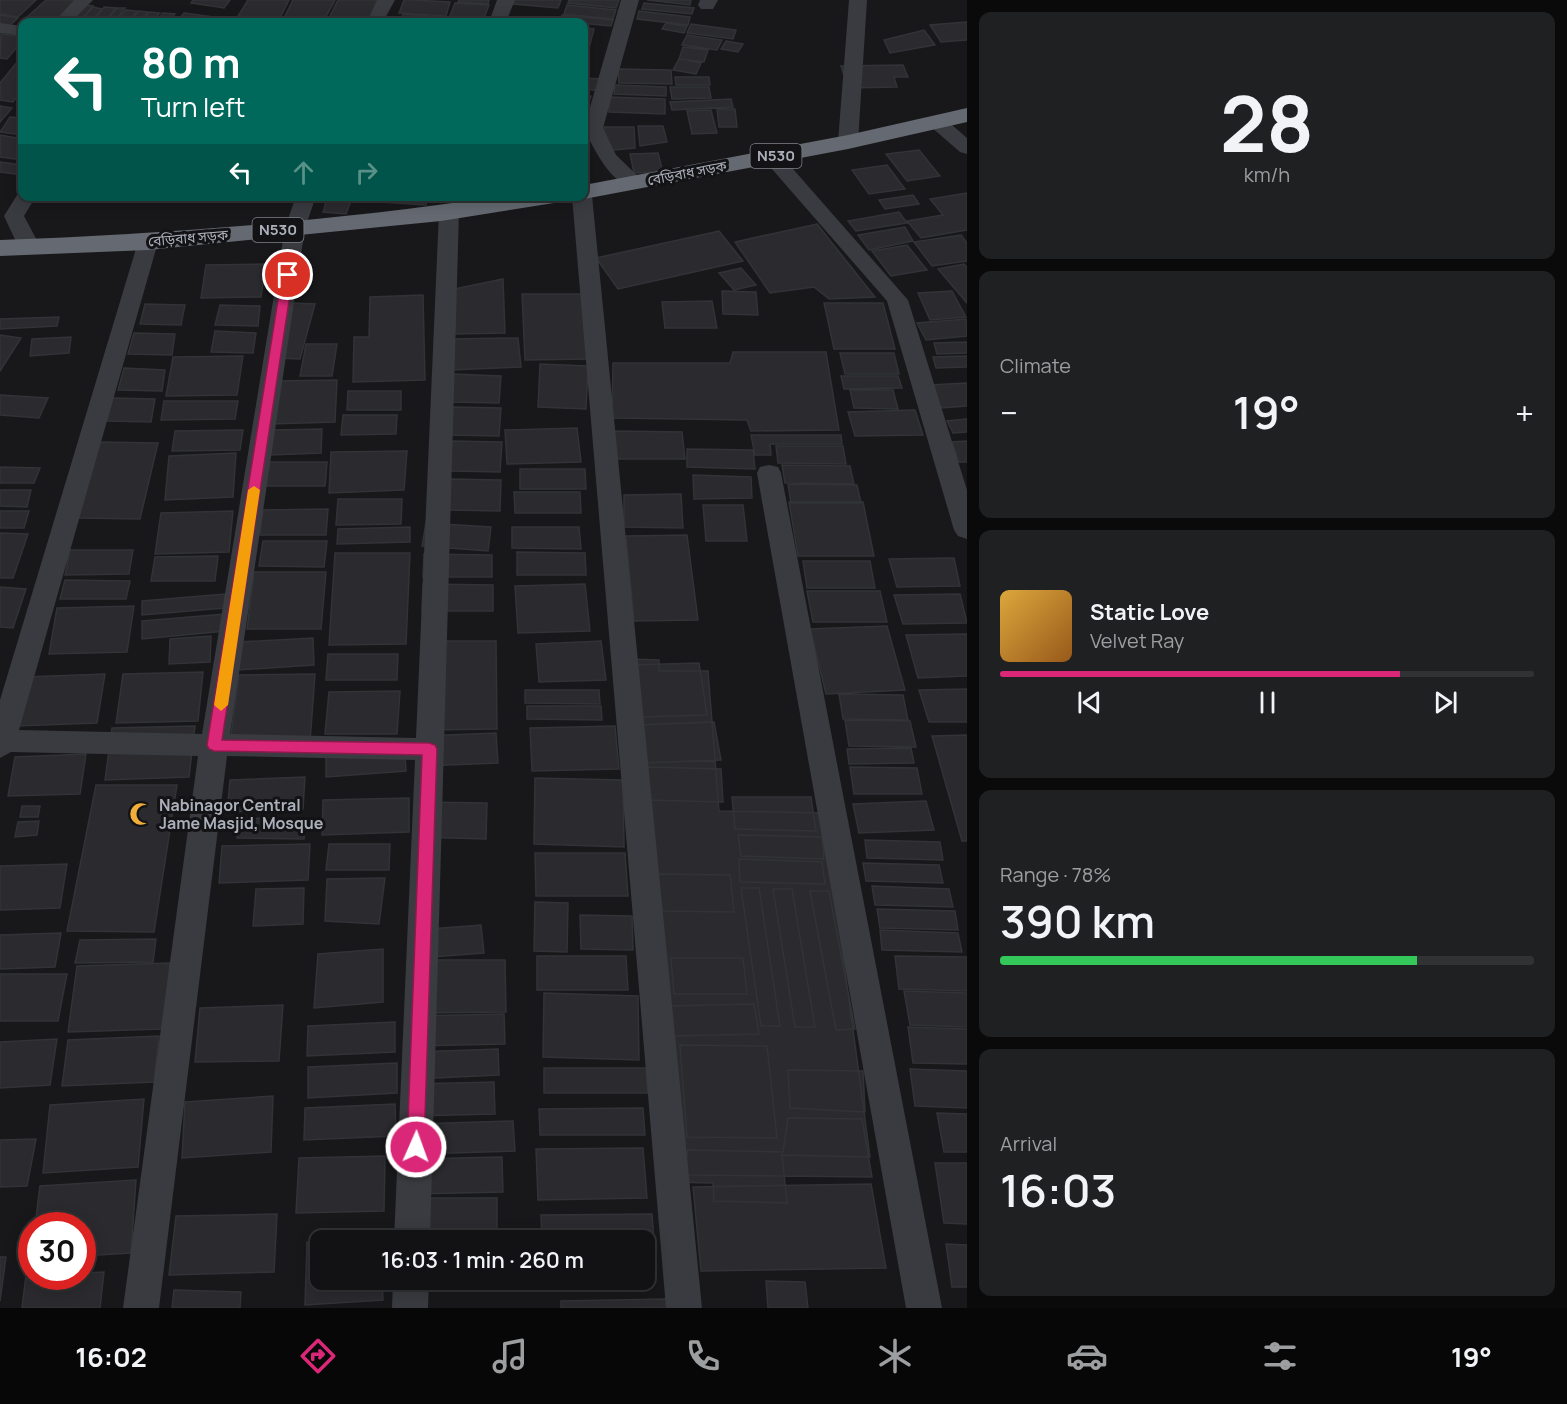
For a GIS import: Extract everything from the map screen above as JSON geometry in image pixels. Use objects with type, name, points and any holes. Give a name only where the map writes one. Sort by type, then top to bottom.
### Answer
[{"type":"highway","name":"বেড়িবাধ সড়ক","points":[[588,191],[848,142],[967,115]]},
{"type":"highway","name":"বেড়িবাধ সড়ক","points":[[0,248],[148,242],[295,228],[504,201]]},
{"type":"street","points":[[66,18],[84,0]]},
{"type":"street","points":[[377,18],[386,0]]},
{"type":"street","points":[[499,18],[506,0]]},
{"type":"street","points":[[630,0],[593,128],[607,158],[635,183]]},
{"type":"street","points":[[848,142],[858,0]]},
{"type":"street","points":[[0,28],[18,30]]},
{"type":"street","points":[[937,122],[967,148]]},
{"type":"street","points":[[772,157],[897,300],[967,530]]},
{"type":"street","points":[[23,201],[14,216],[30,248]]},
{"type":"street","points":[[141,1308],[214,745],[295,228],[304,201]]},
{"type":"street","points":[[582,201],[684,1308]]},
{"type":"street","points":[[412,1230],[445,207]]},
{"type":"street","points":[[148,242],[1,744],[429,749]]},
{"type":"street","points":[[769,473],[924,1308]]},
{"type":"street","points":[[410,1308],[411,1290]]},
{"type":"building","points":[[0,0],[36,0],[18,17],[0,14]]},
{"type":"building","points":[[46,0],[81,0],[63,18],[26,18]]},
{"type":"building","points":[[193,0],[230,0],[224,8],[191,3]]},
{"type":"building","points":[[248,0],[289,0],[280,18],[238,16]]},
{"type":"building","points":[[293,0],[335,0],[325,18],[284,18]]},
{"type":"building","points":[[338,0],[379,0],[371,18],[329,18]]},
{"type":"building","points":[[404,0],[450,2],[446,16],[399,13]]},
{"type":"building","points":[[459,0],[489,0],[488,4],[458,2]]},
{"type":"building","points":[[514,0],[561,0],[558,8],[513,4]]},
{"type":"building","points":[[569,0],[619,0],[616,8],[568,3]]},
{"type":"building","points":[[647,0],[691,0],[690,5]]},
{"type":"building","points":[[455,3],[489,5],[484,18],[449,18]]},
{"type":"building","points":[[644,3],[694,8],[692,14],[642,9]]},
{"type":"building","points":[[81,4],[93,6],[82,18],[69,18]]},
{"type":"building","points":[[567,5],[616,10],[613,19],[564,14]]},
{"type":"building","points":[[93,7],[102,9],[94,18],[83,18]]},
{"type":"building","points":[[104,7],[116,8],[107,18],[95,18]]},
{"type":"building","points":[[117,8],[125,8],[117,18],[108,18]]},
{"type":"building","points":[[126,10],[137,11],[131,18],[119,18]]},
{"type":"building","points":[[139,11],[148,12],[143,18],[133,18]]},
{"type":"building","points":[[639,11],[690,17],[688,25],[637,19]]},
{"type":"building","points":[[149,12],[160,13],[156,18],[144,18]]},
{"type":"building","points":[[163,13],[175,14],[172,18],[159,18]]},
{"type":"building","points":[[184,13],[222,18],[180,18]]},
{"type":"building","points":[[403,14],[442,18],[402,18]]},
{"type":"building","points":[[0,15],[18,18],[8,27],[0,26]]},
{"type":"building","points":[[562,15],[613,20],[611,26],[588,24],[588,18],[561,18]]},
{"type":"building","points":[[967,22],[967,40],[941,42],[930,25]]},
{"type":"building","points":[[666,23],[687,26],[684,33],[662,29]]},
{"type":"building","points":[[691,24],[736,30],[733,39],[687,33]]},
{"type":"building","points":[[588,28],[594,29],[588,52]]},
{"type":"building","points":[[924,30],[935,45],[890,53],[884,40]]},
{"type":"building","points":[[1,34],[18,36],[18,46],[7,59],[0,58]]},
{"type":"building","points":[[687,35],[722,40],[717,50],[682,45]]},
{"type":"building","points":[[726,41],[743,44],[738,52],[721,49]]},
{"type":"building","points":[[683,47],[708,50],[704,62],[679,59]]},
{"type":"building","points":[[679,59],[701,63],[696,74],[673,70]]},
{"type":"building","points":[[18,61],[18,95],[13,102],[0,100],[0,83]]},
{"type":"building","points":[[903,65],[908,77],[894,77],[897,87],[848,88],[841,66]]},
{"type":"building","points":[[618,69],[671,70],[672,84],[619,83]]},
{"type":"building","points":[[675,77],[709,77],[710,85],[676,85]]},
{"type":"building","points":[[588,78],[603,79],[600,91],[588,90]]},
{"type":"building","points":[[615,85],[666,87],[666,96],[614,94]]},
{"type":"building","points":[[670,87],[709,87],[711,98],[672,99]]},
{"type":"building","points":[[609,97],[665,99],[665,114],[609,112]]},
{"type":"building","points":[[731,99],[733,107],[672,110],[670,102]]},
{"type":"building","points":[[0,106],[12,108],[0,122]]},
{"type":"building","points":[[717,109],[735,109],[737,127],[719,127]]},
{"type":"building","points":[[711,110],[717,133],[692,134],[687,111]]},
{"type":"building","points":[[10,117],[18,118],[18,134],[0,132]]},
{"type":"building","points":[[638,126],[663,126],[667,142],[640,146]]},
{"type":"building","points":[[604,127],[634,127],[635,148],[604,151]]},
{"type":"building","points":[[0,135],[18,138],[18,159],[0,157]]},
{"type":"building","points":[[919,150],[940,176],[907,181],[886,154]]},
{"type":"building","points":[[658,153],[663,172],[634,173],[630,154]]},
{"type":"building","points":[[0,162],[18,164],[18,174],[0,172]]},
{"type":"building","points":[[887,165],[905,189],[869,194],[852,170]]},
{"type":"building","points":[[967,193],[967,230],[921,238],[907,221],[943,215],[930,199]]},
{"type":"building","points":[[913,195],[919,204],[885,209],[879,200]]},
{"type":"building","points":[[326,201],[351,201],[346,214],[323,212]]},
{"type":"building","points":[[381,201],[426,201],[426,205]]},
{"type":"building","points":[[899,212],[907,223],[856,231],[848,221]]},
{"type":"building","points":[[817,224],[875,297],[829,299],[814,287],[770,293],[735,242]]},
{"type":"building","points":[[905,227],[913,241],[869,250],[858,235]]},
{"type":"building","points":[[719,231],[743,261],[618,289],[596,258]]},
{"type":"building","points":[[961,235],[967,243],[967,261],[932,266],[914,242]]},
{"type":"building","points":[[907,245],[927,270],[891,276],[872,251]]},
{"type":"building","points":[[266,264],[261,297],[201,298],[206,265]]},
{"type":"building","points":[[964,264],[967,267],[967,303],[938,269]]},
{"type":"building","points":[[741,268],[756,285],[734,290],[719,273]]},
{"type":"building","points":[[503,279],[505,333],[454,334],[454,289]]},
{"type":"building","points":[[722,291],[756,292],[758,315],[723,314]]},
{"type":"building","points":[[952,291],[966,317],[930,320],[918,293]]},
{"type":"building","points":[[522,294],[585,294],[590,359],[525,360]]},
{"type":"building","points":[[423,295],[425,380],[353,382],[354,337],[369,337],[370,297]]},
{"type":"building","points":[[712,301],[717,328],[665,328],[662,302]]},
{"type":"building","points":[[292,303],[315,304],[300,359],[276,358]]},
{"type":"building","points":[[824,303],[883,303],[895,349],[834,349]]},
{"type":"building","points":[[145,304],[185,305],[181,325],[140,324]]},
{"type":"building","points":[[220,305],[260,306],[258,326],[215,325]]},
{"type":"building","points":[[59,317],[57,326],[0,329],[0,319]]},
{"type":"building","points":[[966,319],[967,336],[926,340],[917,323]]},
{"type":"building","points":[[215,331],[256,333],[253,353],[211,352]]},
{"type":"building","points":[[134,333],[175,334],[172,355],[128,354]]},
{"type":"building","points":[[0,335],[21,338],[0,371]]},
{"type":"building","points":[[71,337],[69,353],[30,356],[32,339]]},
{"type":"building","points":[[518,338],[521,367],[452,370],[450,339]]},
{"type":"building","points":[[967,342],[967,353],[937,354],[934,343]]},
{"type":"building","points":[[306,344],[337,344],[332,376],[300,376]]},
{"type":"building","points":[[733,352],[826,352],[839,430],[751,431],[747,420],[612,418],[613,363],[730,363]]},
{"type":"building","points":[[840,353],[894,353],[899,374],[845,374]]},
{"type":"building","points":[[243,356],[237,395],[166,396],[173,357]]},
{"type":"building","points":[[967,356],[967,367],[936,368],[933,357]]},
{"type":"building","points":[[540,364],[588,366],[586,409],[538,407]]},
{"type":"building","points":[[124,368],[165,370],[162,391],[118,390]]},
{"type":"building","points":[[453,374],[501,376],[499,403],[451,402]]},
{"type":"building","points":[[841,376],[898,376],[902,388],[844,389]]},
{"type":"building","points":[[337,380],[335,422],[271,424],[275,381]]},
{"type":"building","points":[[967,383],[967,406],[941,408],[930,385]]},
{"type":"building","points":[[850,390],[893,390],[898,409],[854,408]]},
{"type":"building","points":[[348,391],[401,391],[401,410],[347,410]]},
{"type":"building","points":[[0,395],[48,398],[39,418],[0,415]]},
{"type":"building","points":[[113,398],[155,399],[151,422],[107,421]]},
{"type":"building","points":[[164,401],[238,401],[235,419],[161,420]]},
{"type":"building","points":[[452,407],[501,408],[499,436],[450,435]]},
{"type":"building","points":[[915,410],[923,435],[855,436],[848,412]]},
{"type":"building","points":[[343,415],[397,415],[396,434],[341,435]]},
{"type":"building","points":[[967,419],[967,432],[953,433],[947,421]]},
{"type":"building","points":[[577,428],[581,462],[507,464],[505,430]]},
{"type":"building","points":[[322,429],[321,453],[270,455],[272,430]]},
{"type":"building","points":[[243,430],[240,450],[172,451],[175,431]]},
{"type":"building","points":[[614,431],[682,432],[685,459],[616,459]]},
{"type":"building","points":[[751,435],[841,435],[842,444],[770,444],[771,455],[755,455]]},
{"type":"building","points":[[452,441],[502,442],[500,472],[450,471]]},
{"type":"building","points":[[967,441],[967,462],[959,462],[952,442]]},
{"type":"building","points":[[98,442],[158,443],[140,519],[77,518]]},
{"type":"building","points":[[776,446],[843,446],[846,464],[778,463]]},
{"type":"building","points":[[687,449],[753,450],[755,469],[687,467]]},
{"type":"building","points":[[407,451],[404,490],[329,493],[331,452]]},
{"type":"building","points":[[236,453],[233,497],[165,500],[169,456]]},
{"type":"building","points":[[264,462],[327,462],[325,486],[261,486]]},
{"type":"building","points":[[782,465],[850,466],[854,484],[785,483]]},
{"type":"building","points":[[0,467],[40,468],[34,483],[0,483]]},
{"type":"building","points":[[520,469],[585,469],[586,489],[520,489]]},
{"type":"building","points":[[693,475],[751,477],[752,498],[694,499]]},
{"type":"building","points":[[451,479],[501,480],[500,511],[448,510]]},
{"type":"building","points":[[788,484],[857,485],[861,503],[791,503]]},
{"type":"building","points":[[0,490],[31,490],[27,507],[0,506]]},
{"type":"building","points":[[514,492],[580,492],[581,513],[515,513]]},
{"type":"building","points":[[681,494],[683,528],[624,527],[624,495]]},
{"type":"building","points":[[338,499],[402,499],[401,524],[336,525]]},
{"type":"building","points":[[789,502],[863,502],[874,556],[798,556]]},
{"type":"building","points":[[703,505],[743,505],[747,541],[706,541]]},
{"type":"building","points":[[328,509],[326,535],[260,535],[263,510]]},
{"type":"building","points":[[0,511],[29,511],[24,528],[0,528]]},
{"type":"building","points":[[233,511],[229,552],[155,554],[161,513]]},
{"type":"building","points":[[426,523],[491,527],[488,551],[422,546]]},
{"type":"building","points":[[410,527],[410,542],[337,544],[338,529]]},
{"type":"building","points":[[512,527],[579,527],[581,549],[512,548]]},
{"type":"building","points":[[0,533],[28,534],[13,578],[0,578]]},
{"type":"building","points":[[687,535],[698,620],[634,621],[626,536]]},
{"type":"building","points":[[263,541],[327,541],[324,567],[259,566]]},
{"type":"building","points":[[70,550],[133,550],[129,574],[65,575]]},
{"type":"building","points":[[517,552],[585,553],[586,575],[517,575]]},
{"type":"building","points":[[335,553],[410,553],[406,644],[329,645]]},
{"type":"building","points":[[424,554],[492,555],[492,577],[423,577]]},
{"type":"building","points":[[218,556],[215,581],[151,581],[155,557]]},
{"type":"building","points":[[954,558],[960,586],[897,587],[889,559]]},
{"type":"building","points":[[803,561],[870,561],[875,588],[807,588]]},
{"type":"building","points":[[254,572],[326,572],[321,629],[247,629]]},
{"type":"building","points":[[65,580],[130,581],[126,599],[60,599]]},
{"type":"building","points":[[423,584],[493,585],[493,611],[422,611]]},
{"type":"building","points":[[585,584],[590,631],[518,633],[515,586]]},
{"type":"building","points":[[0,587],[26,589],[13,628],[0,627]]},
{"type":"building","points":[[807,591],[880,591],[887,622],[813,622]]},
{"type":"building","points":[[225,594],[225,608],[142,615],[142,601]]},
{"type":"building","points":[[960,594],[967,623],[903,624],[894,595]]},
{"type":"building","points":[[134,606],[127,652],[49,654],[57,608]]},
{"type":"building","points":[[225,614],[226,631],[142,639],[142,621]]},
{"type":"building","points":[[887,626],[905,690],[826,694],[810,629]]},
{"type":"building","points":[[967,634],[967,676],[918,678],[906,635]]},
{"type":"building","points":[[211,636],[210,662],[169,664],[170,639]]},
{"type":"building","points":[[313,638],[314,665],[238,670],[239,642]]},
{"type":"building","points":[[428,641],[496,641],[497,729],[426,730]]},
{"type":"building","points":[[601,641],[606,680],[539,682],[536,644]]},
{"type":"building","points":[[328,654],[398,654],[397,680],[326,680]]},
{"type":"building","points":[[627,659],[659,660],[659,671],[708,671],[719,811],[824,813],[870,1157],[782,1155],[787,1203],[714,1201],[713,1183],[666,1182]]},
{"type":"building","points":[[699,663],[707,715],[639,717],[632,665]]},
{"type":"building","points":[[203,672],[198,721],[116,723],[123,674]]},
{"type":"building","points":[[105,674],[97,723],[15,726],[25,677]]},
{"type":"building","points":[[315,674],[310,742],[230,742],[239,675]]},
{"type":"building","points":[[967,689],[967,722],[929,722],[919,690]]},
{"type":"building","points":[[525,690],[599,690],[600,704],[525,703]]},
{"type":"building","points":[[400,691],[397,734],[325,734],[329,692]]},
{"type":"building","points":[[839,694],[903,695],[908,720],[843,719]]},
{"type":"building","points":[[527,706],[601,706],[602,720],[527,719]]},
{"type":"building","points":[[845,720],[910,721],[916,747],[849,746]]},
{"type":"building","points":[[714,722],[721,760],[642,763],[637,725]]},
{"type":"building","points":[[195,726],[189,777],[105,780],[112,728]]},
{"type":"building","points":[[615,726],[619,769],[532,771],[530,728]]},
{"type":"building","points":[[496,733],[498,763],[424,766],[423,736]]},
{"type":"building","points":[[967,735],[967,841],[962,841],[932,736]]},
{"type":"building","points":[[404,740],[406,771],[326,777],[326,745]]},
{"type":"building","points":[[911,748],[914,763],[849,764],[847,749]]},
{"type":"building","points":[[86,754],[80,794],[8,796],[15,757]]},
{"type":"building","points":[[647,767],[721,769],[723,802],[647,800]]},
{"type":"building","points":[[850,767],[917,768],[922,794],[854,794]]},
{"type":"building","points":[[305,777],[303,809],[227,812],[230,780]]},
{"type":"building","points":[[535,778],[623,780],[624,847],[534,844]]},
{"type":"building","points":[[96,785],[177,785],[154,932],[67,931]]},
{"type":"building","points":[[732,797],[811,797],[816,831],[735,829]]},
{"type":"building","points":[[409,798],[409,832],[322,835],[323,800]]},
{"type":"building","points":[[926,801],[934,830],[859,833],[853,804]]},
{"type":"building","points":[[419,802],[487,803],[486,839],[415,837]]},
{"type":"building","points":[[22,806],[40,806],[38,817],[20,817]]},
{"type":"building","points":[[239,818],[306,819],[304,839],[237,838]]},
{"type":"building","points":[[39,821],[37,835],[15,837],[18,822]]},
{"type":"building","points":[[738,835],[822,837],[824,859],[741,856]]},
{"type":"building","points":[[865,840],[940,842],[943,860],[867,858]]},
{"type":"building","points":[[310,844],[308,880],[219,883],[222,846]]},
{"type":"building","points":[[329,844],[390,844],[389,870],[326,870]]},
{"type":"building","points":[[535,853],[625,853],[628,896],[536,896]]},
{"type":"building","points":[[739,859],[822,862],[825,884],[740,882]]},
{"type":"building","points":[[863,863],[939,865],[943,883],[866,881]]},
{"type":"building","points":[[67,864],[60,908],[0,910],[0,866]]},
{"type":"building","points":[[657,874],[730,875],[734,912],[660,911]]},
{"type":"building","points":[[385,878],[379,924],[325,921],[327,879]]},
{"type":"building","points":[[872,886],[949,889],[953,907],[875,905]]},
{"type":"building","points":[[304,888],[303,924],[253,926],[256,889]]},
{"type":"building","points":[[741,888],[759,888],[780,1026],[761,1026]]},
{"type":"building","points":[[773,889],[792,889],[815,1027],[795,1027]]},
{"type":"building","points":[[810,891],[829,891],[855,1029],[836,1030]]},
{"type":"building","points":[[535,902],[568,903],[567,952],[534,951]]},
{"type":"building","points":[[877,909],[955,911],[958,930],[880,928]]},
{"type":"building","points":[[580,915],[632,916],[633,950],[581,949]]},
{"type":"building","points":[[481,925],[484,953],[418,958],[416,930]]},
{"type":"building","points":[[880,930],[958,933],[962,952],[882,950]]},
{"type":"building","points":[[61,933],[55,967],[0,969],[0,935]]},
{"type":"building","points":[[156,939],[153,962],[75,963],[80,940]]},
{"type":"building","points":[[383,949],[383,1002],[314,1008],[318,954]]},
{"type":"building","points":[[537,956],[626,956],[628,990],[537,990]]},
{"type":"building","points":[[895,956],[967,957],[967,991],[899,989]]},
{"type":"building","points":[[671,958],[743,958],[747,994],[674,994]]},
{"type":"building","points":[[417,960],[505,960],[506,1012],[415,1013]]},
{"type":"building","points":[[170,963],[163,1029],[68,1032],[77,966]]},
{"type":"building","points":[[0,974],[67,974],[58,1021],[0,1021]]},
{"type":"building","points":[[904,991],[967,993],[967,1027],[910,1025]]},
{"type":"building","points":[[544,993],[638,996],[639,1060],[543,1057]]},
{"type":"building","points":[[754,1004],[759,1034],[672,1036],[669,1006]]},
{"type":"building","points":[[283,1005],[279,1061],[195,1062],[200,1008]]},
{"type":"building","points":[[504,1014],[505,1044],[415,1046],[416,1016]]},
{"type":"building","points":[[395,1022],[395,1052],[307,1056],[308,1026]]},
{"type":"building","points":[[908,1027],[967,1029],[967,1064],[913,1063]]},
{"type":"building","points":[[159,1036],[154,1082],[62,1086],[68,1040]]},
{"type":"building","points":[[57,1039],[50,1085],[0,1088],[0,1042]]},
{"type":"building","points":[[680,1045],[767,1046],[777,1138],[687,1137]]},
{"type":"building","points":[[498,1049],[499,1075],[414,1079],[413,1052]]},
{"type":"building","points":[[397,1063],[397,1093],[308,1098],[308,1067]]},
{"type":"building","points":[[544,1068],[646,1068],[648,1093],[544,1093]]},
{"type":"building","points":[[910,1069],[967,1071],[967,1108],[915,1106]]},
{"type":"building","points":[[788,1070],[863,1071],[865,1112],[790,1108]]},
{"type":"building","points":[[494,1082],[495,1114],[413,1116],[413,1084]]},
{"type":"building","points":[[273,1096],[271,1152],[182,1158],[185,1102]]},
{"type":"building","points":[[144,1099],[138,1167],[43,1173],[50,1105]]},
{"type":"building","points":[[395,1104],[396,1136],[304,1140],[305,1108]]},
{"type":"building","points":[[643,1108],[645,1135],[540,1135],[539,1109]]},
{"type":"building","points":[[937,1113],[967,1114],[967,1152],[944,1152]]},
{"type":"building","points":[[788,1118],[862,1119],[872,1177],[683,1175],[688,1150],[783,1152]]},
{"type":"building","points":[[513,1121],[515,1151],[418,1154],[417,1124]]},
{"type":"building","points":[[36,1139],[27,1186],[0,1187],[0,1140]]},
{"type":"building","points":[[643,1148],[647,1198],[538,1200],[536,1149]]},
{"type":"building","points":[[385,1156],[384,1211],[296,1213],[299,1158]]},
{"type":"building","points":[[502,1157],[503,1192],[416,1194],[416,1159]]},
{"type":"building","points":[[935,1163],[967,1163],[967,1224],[944,1223]]},
{"type":"building","points":[[136,1180],[131,1253],[96,1255],[96,1212],[37,1212],[40,1186]]},
{"type":"building","points":[[871,1184],[886,1268],[701,1271],[693,1187]]},
{"type":"building","points":[[414,1198],[497,1198],[497,1230],[413,1230]]},
{"type":"building","points":[[277,1214],[274,1272],[169,1275],[176,1216]]},
{"type":"building","points":[[652,1214],[653,1230],[542,1230],[541,1215]]},
{"type":"building","points":[[307,1242],[310,1242],[310,1290],[382,1290],[383,1300],[305,1305]]},
{"type":"building","points":[[946,1244],[967,1245],[967,1287],[952,1287]]},
{"type":"building","points":[[0,1257],[6,1257],[0,1301]]},
{"type":"building","points":[[96,1272],[104,1272],[100,1308],[22,1308],[24,1290],[96,1290]]},
{"type":"building","points":[[766,1281],[805,1282],[808,1308],[768,1308]]},
{"type":"building","points":[[174,1290],[241,1292],[240,1308],[172,1308]]},
{"type":"building","points":[[667,1299],[668,1308],[561,1308],[561,1301]]},
{"type":"slow traffic","points":[[221,705],[254,490]]},
{"type":"place","name":"Nabinagor Central Jame Masjid, Mosque","points":[[141,814]]},
{"type":"route","points":[[288,275],[214,745],[429,749],[416,1147]]}]
